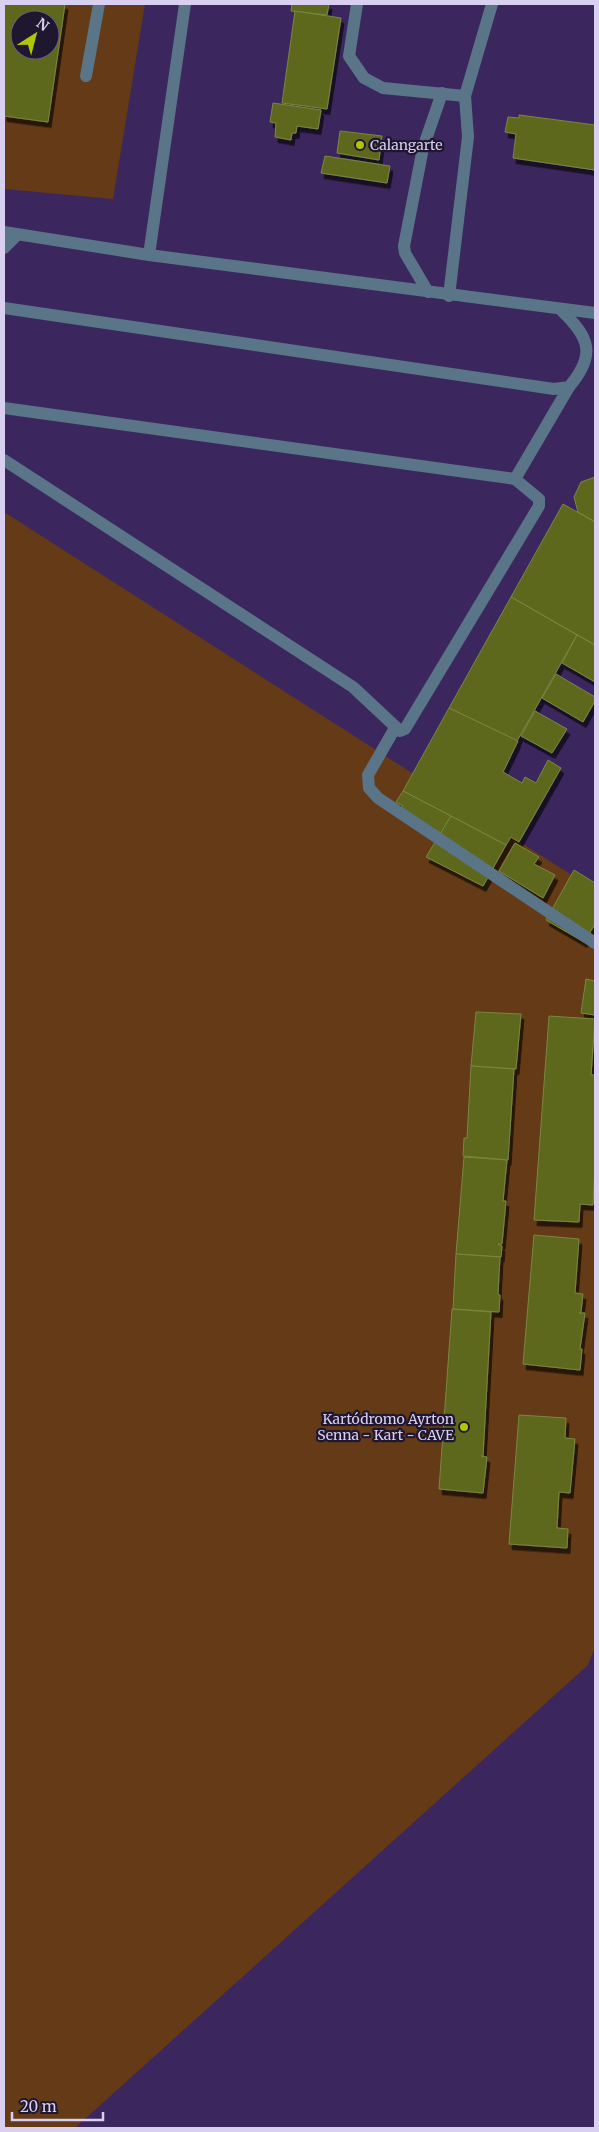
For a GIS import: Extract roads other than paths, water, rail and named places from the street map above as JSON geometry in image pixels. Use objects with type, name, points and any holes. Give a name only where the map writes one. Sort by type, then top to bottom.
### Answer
[{"type":"lane","points":[[86,76],[99,4]]},
{"type":"lane","points":[[149,255],[185,4]]},
{"type":"lane","points":[[357,4],[349,56],[364,78],[383,88],[465,96]]},
{"type":"lane","points":[[449,296],[468,137],[465,96],[492,4]]},
{"type":"lane","points":[[428,292],[404,246],[423,148],[442,93]]},
{"type":"lane","points":[[4,232],[149,255],[562,311],[595,313]]},
{"type":"lane","points":[[4,248],[17,235]]},
{"type":"lane","points":[[4,308],[544,388],[569,387]]},
{"type":"lane","points":[[515,479],[569,387],[581,373],[586,361],[590,340],[562,311]]},
{"type":"lane","points":[[4,408],[515,479],[539,499],[539,506],[405,729],[400,731],[353,687],[4,460]]},
{"type":"lane","points":[[396,728],[368,775],[369,788],[378,798],[595,943]]},
{"type":"place","name":"Calangarte","points":[[360,145]]},
{"type":"place","name":"Kartódromo Ayrton Senna - Kart - CAVE","points":[[464,1427]]}]
